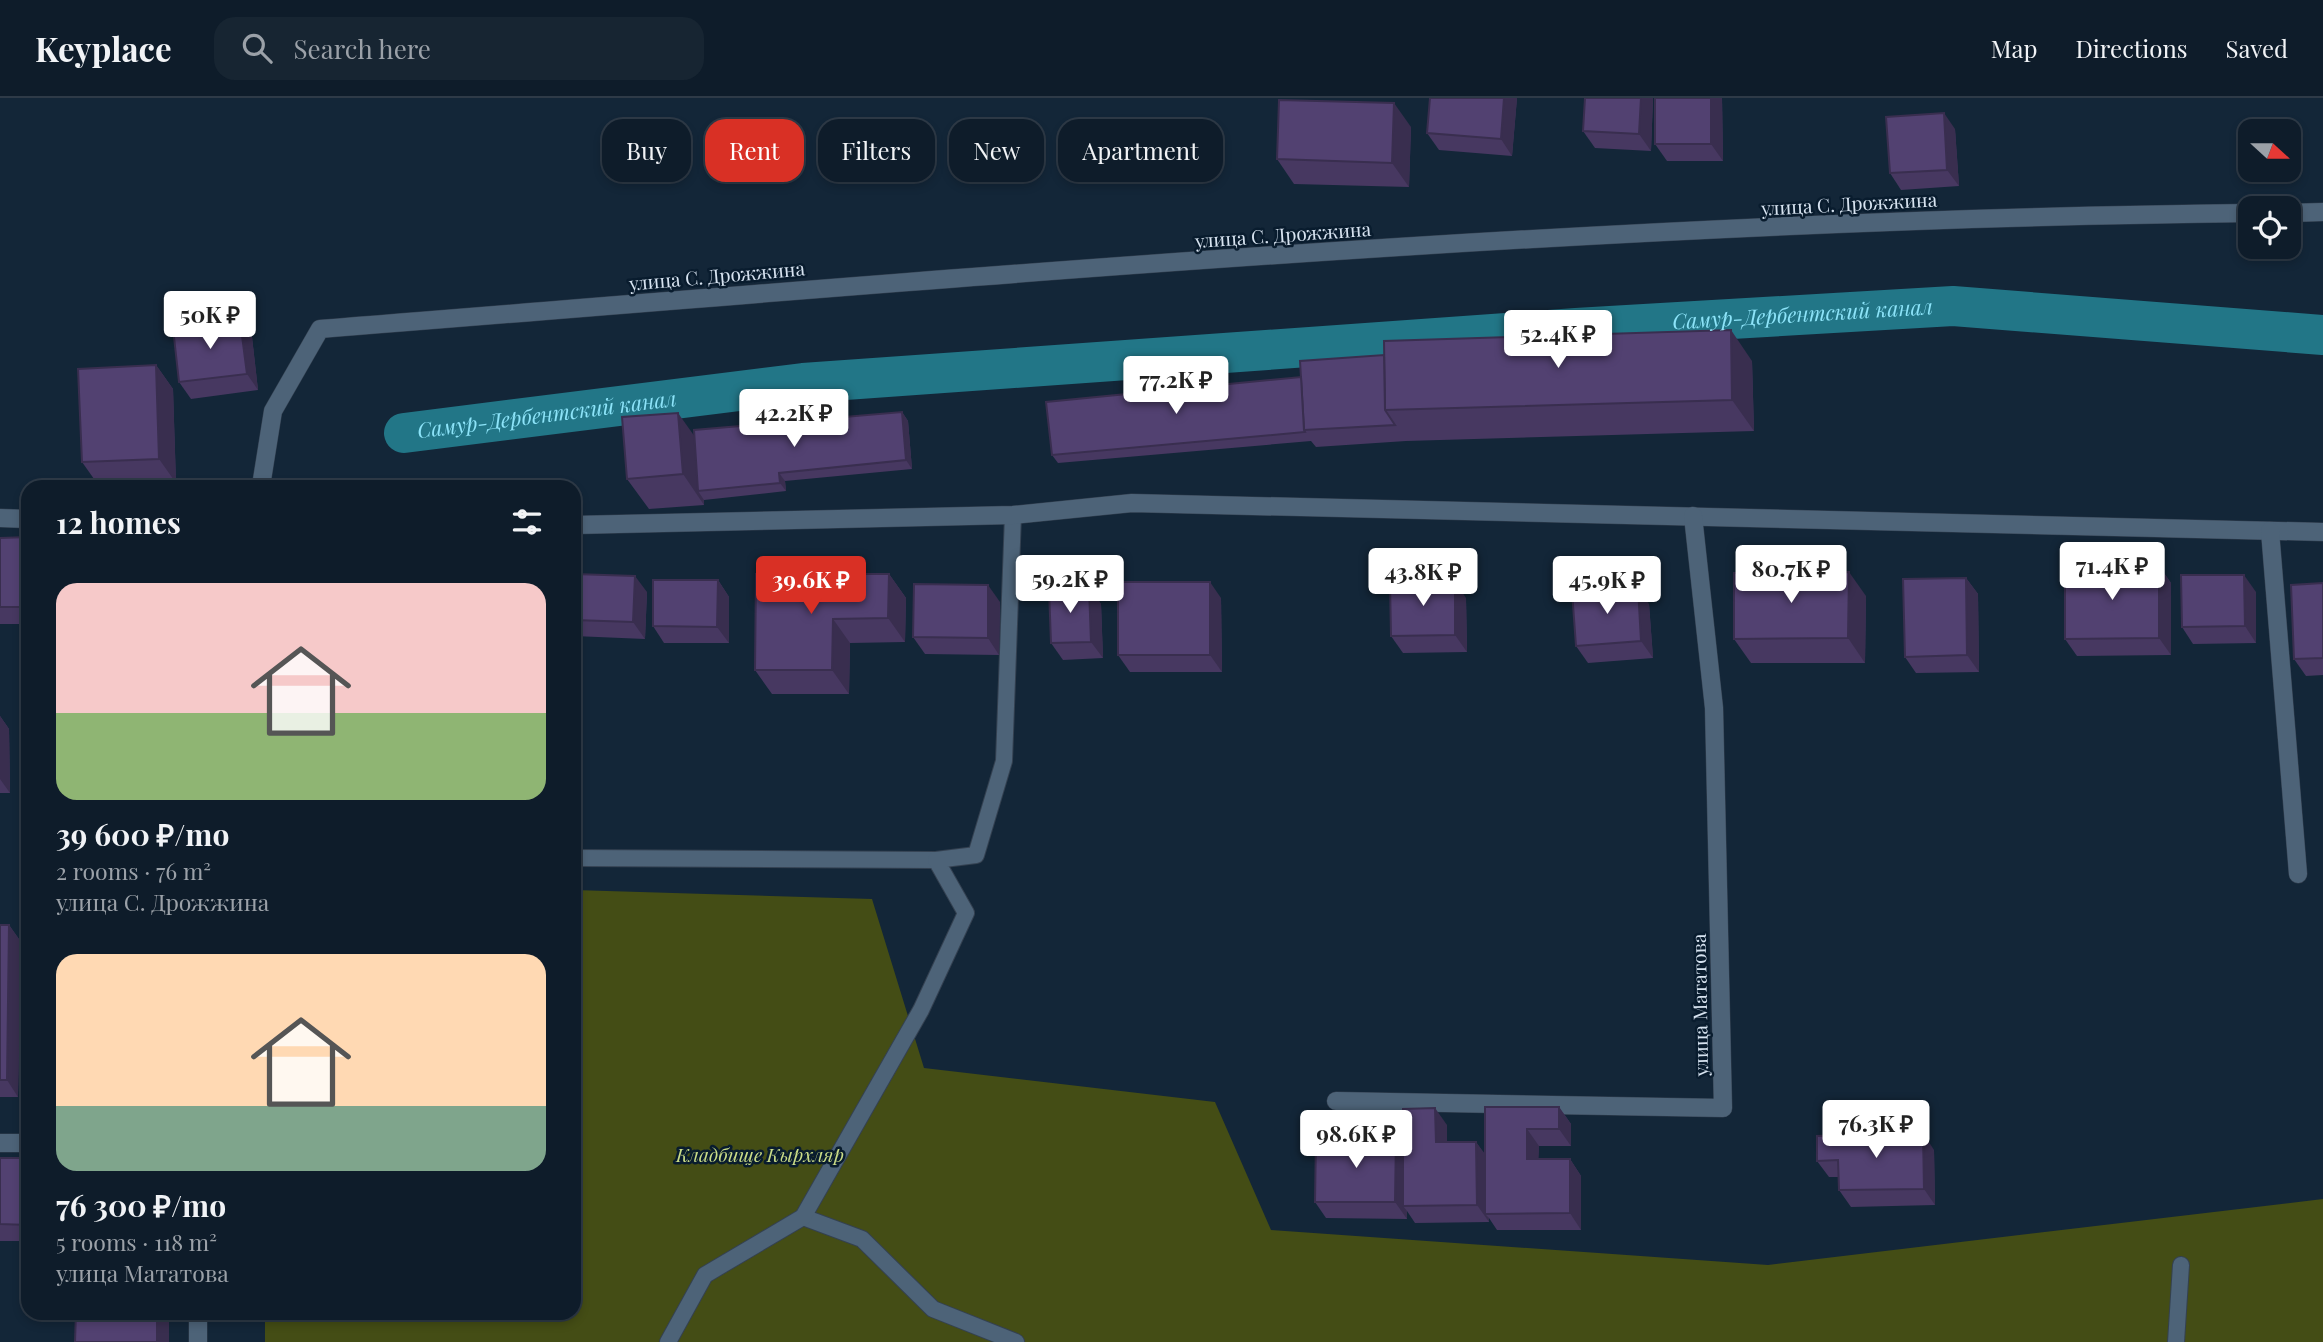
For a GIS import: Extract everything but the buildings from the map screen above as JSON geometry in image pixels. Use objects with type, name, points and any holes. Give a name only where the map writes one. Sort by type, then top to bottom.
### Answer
[{"type":"street","points":[[2301,213],[2323,212]]},
{"type":"street","name":"улица С. Дрожжина","points":[[262,480],[273,411],[320,329],[1363,250],[1947,220],[2238,213]]},
{"type":"street","points":[[581,525],[1013,515],[1132,503],[2323,532]]},
{"type":"street","name":"улица Мататова","points":[[1336,1101],[1723,1108],[1714,708],[1693,516]]},
{"type":"street","points":[[0,517],[21,518]]},
{"type":"street","points":[[2270,531],[2298,874]]},
{"type":"street","points":[[0,1143],[21,1143]]},
{"type":"street","points":[[198,1320],[198,1342]]},
{"type":"lane","points":[[581,858],[936,860],[976,855],[1004,761],[1013,515]]},
{"type":"lane","points":[[668,1342],[705,1275],[803,1217],[921,1010],[966,913],[936,860]]},
{"type":"lane","points":[[803,1217],[862,1239],[933,1309],[1016,1342]]},
{"type":"lane","points":[[2176,1342],[2181,1265]]},
{"type":"green space","name":"Кладбище Кырхляр","points":[[581,890],[872,899],[924,1068],[1215,1102],[1271,1230],[1768,1265],[2323,1199],[2323,1342],[265,1342],[265,1320],[581,1320]]},
{"type":"waterway","name":"Самур-Дербентский канал","points":[[404,433],[803,383],[1576,328],[1953,306],[2323,335]]}]
